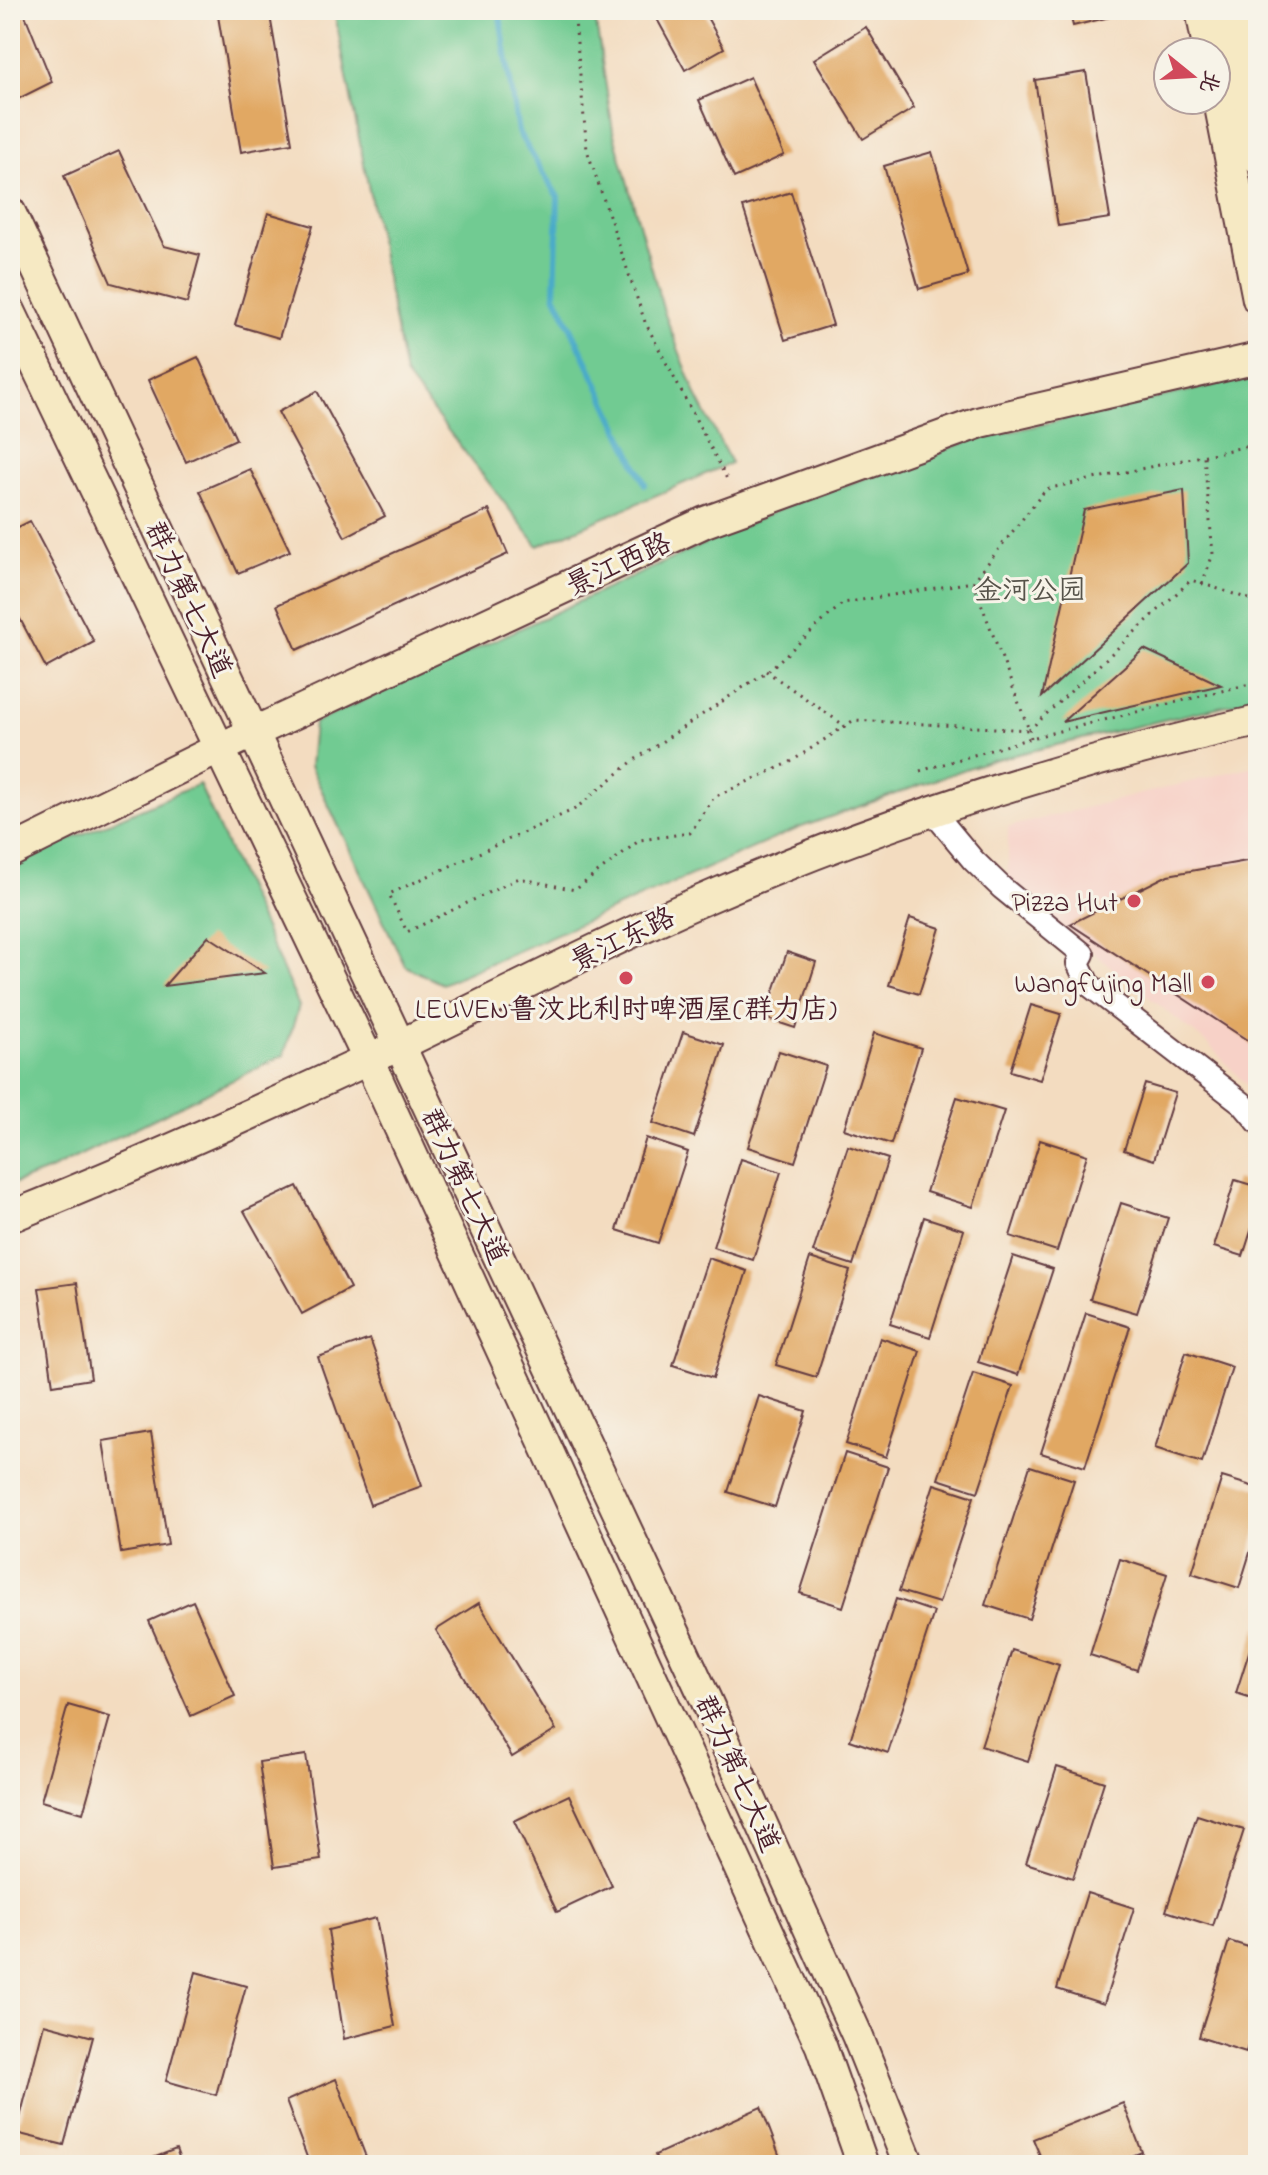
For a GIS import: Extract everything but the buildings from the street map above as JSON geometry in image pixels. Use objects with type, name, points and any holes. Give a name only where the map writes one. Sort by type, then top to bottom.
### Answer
[{"type":"main road","points":[[1201,10],[1206,36]]},
{"type":"main road","points":[[1239,15],[1258,158]]},
{"type":"main road","points":[[1222,116],[1258,299]]},
{"type":"main road","name":"群力第七大道","points":[[10,212],[706,1700],[857,2035],[909,2165]]},
{"type":"main road","name":"群力第七大道","points":[[10,311],[368,1059],[821,2046],[863,2165]]},
{"type":"main road","name":"景江西路","points":[[10,852],[218,749],[719,517],[981,422],[1258,358]]},
{"type":"main road","name":"景江东路","points":[[10,1217],[142,1163],[704,899],[810,856],[934,813],[1163,742],[1258,721]]},
{"type":"street","points":[[934,813],[973,860],[1002,888],[1083,954],[1078,963],[1088,984],[1242,1103],[1258,1122]]},
{"type":"path","points":[[574,10],[587,150],[645,322],[728,481]]},
{"type":"path","points":[[1258,444],[1046,489],[973,582],[843,603],[766,671],[633,761],[575,809],[389,894],[407,932],[519,878],[575,890],[640,840],[690,833],[714,797],[789,763],[854,720],[1029,730],[1191,580],[1258,602]]},
{"type":"path","points":[[1202,584],[1213,554],[1204,456]]},
{"type":"path","points":[[973,582],[1031,738]]},
{"type":"path","points":[[766,671],[845,726]]},
{"type":"path","points":[[920,771],[1031,738],[1258,682]]},
{"type":"shaded area","points":[[1258,765],[1258,1098],[1208,1044],[1008,885],[1008,827]]},
{"type":"green space","points":[[334,10],[594,10],[613,131],[664,312],[697,397],[731,463],[538,546],[405,375]]},
{"type":"green space","name":"金河公园","points":[[1258,375],[1258,698],[988,761],[799,828],[442,984],[405,966],[310,766],[314,723],[789,505],[969,441]]},
{"type":"green space","points":[[199,784],[299,1006],[284,1055],[50,1170],[10,1185],[10,865]]},
{"type":"waterway","points":[[499,10],[518,132],[558,197],[555,294],[645,484]]},
{"type":"place","name":"Pizza Hut","points":[[1134,901]]},
{"type":"place","name":"LEUVEN鲁汶比利时啤酒屋(群力店)","points":[[626,978]]},
{"type":"place","name":"Wangfujing Mall","points":[[1208,982]]}]
